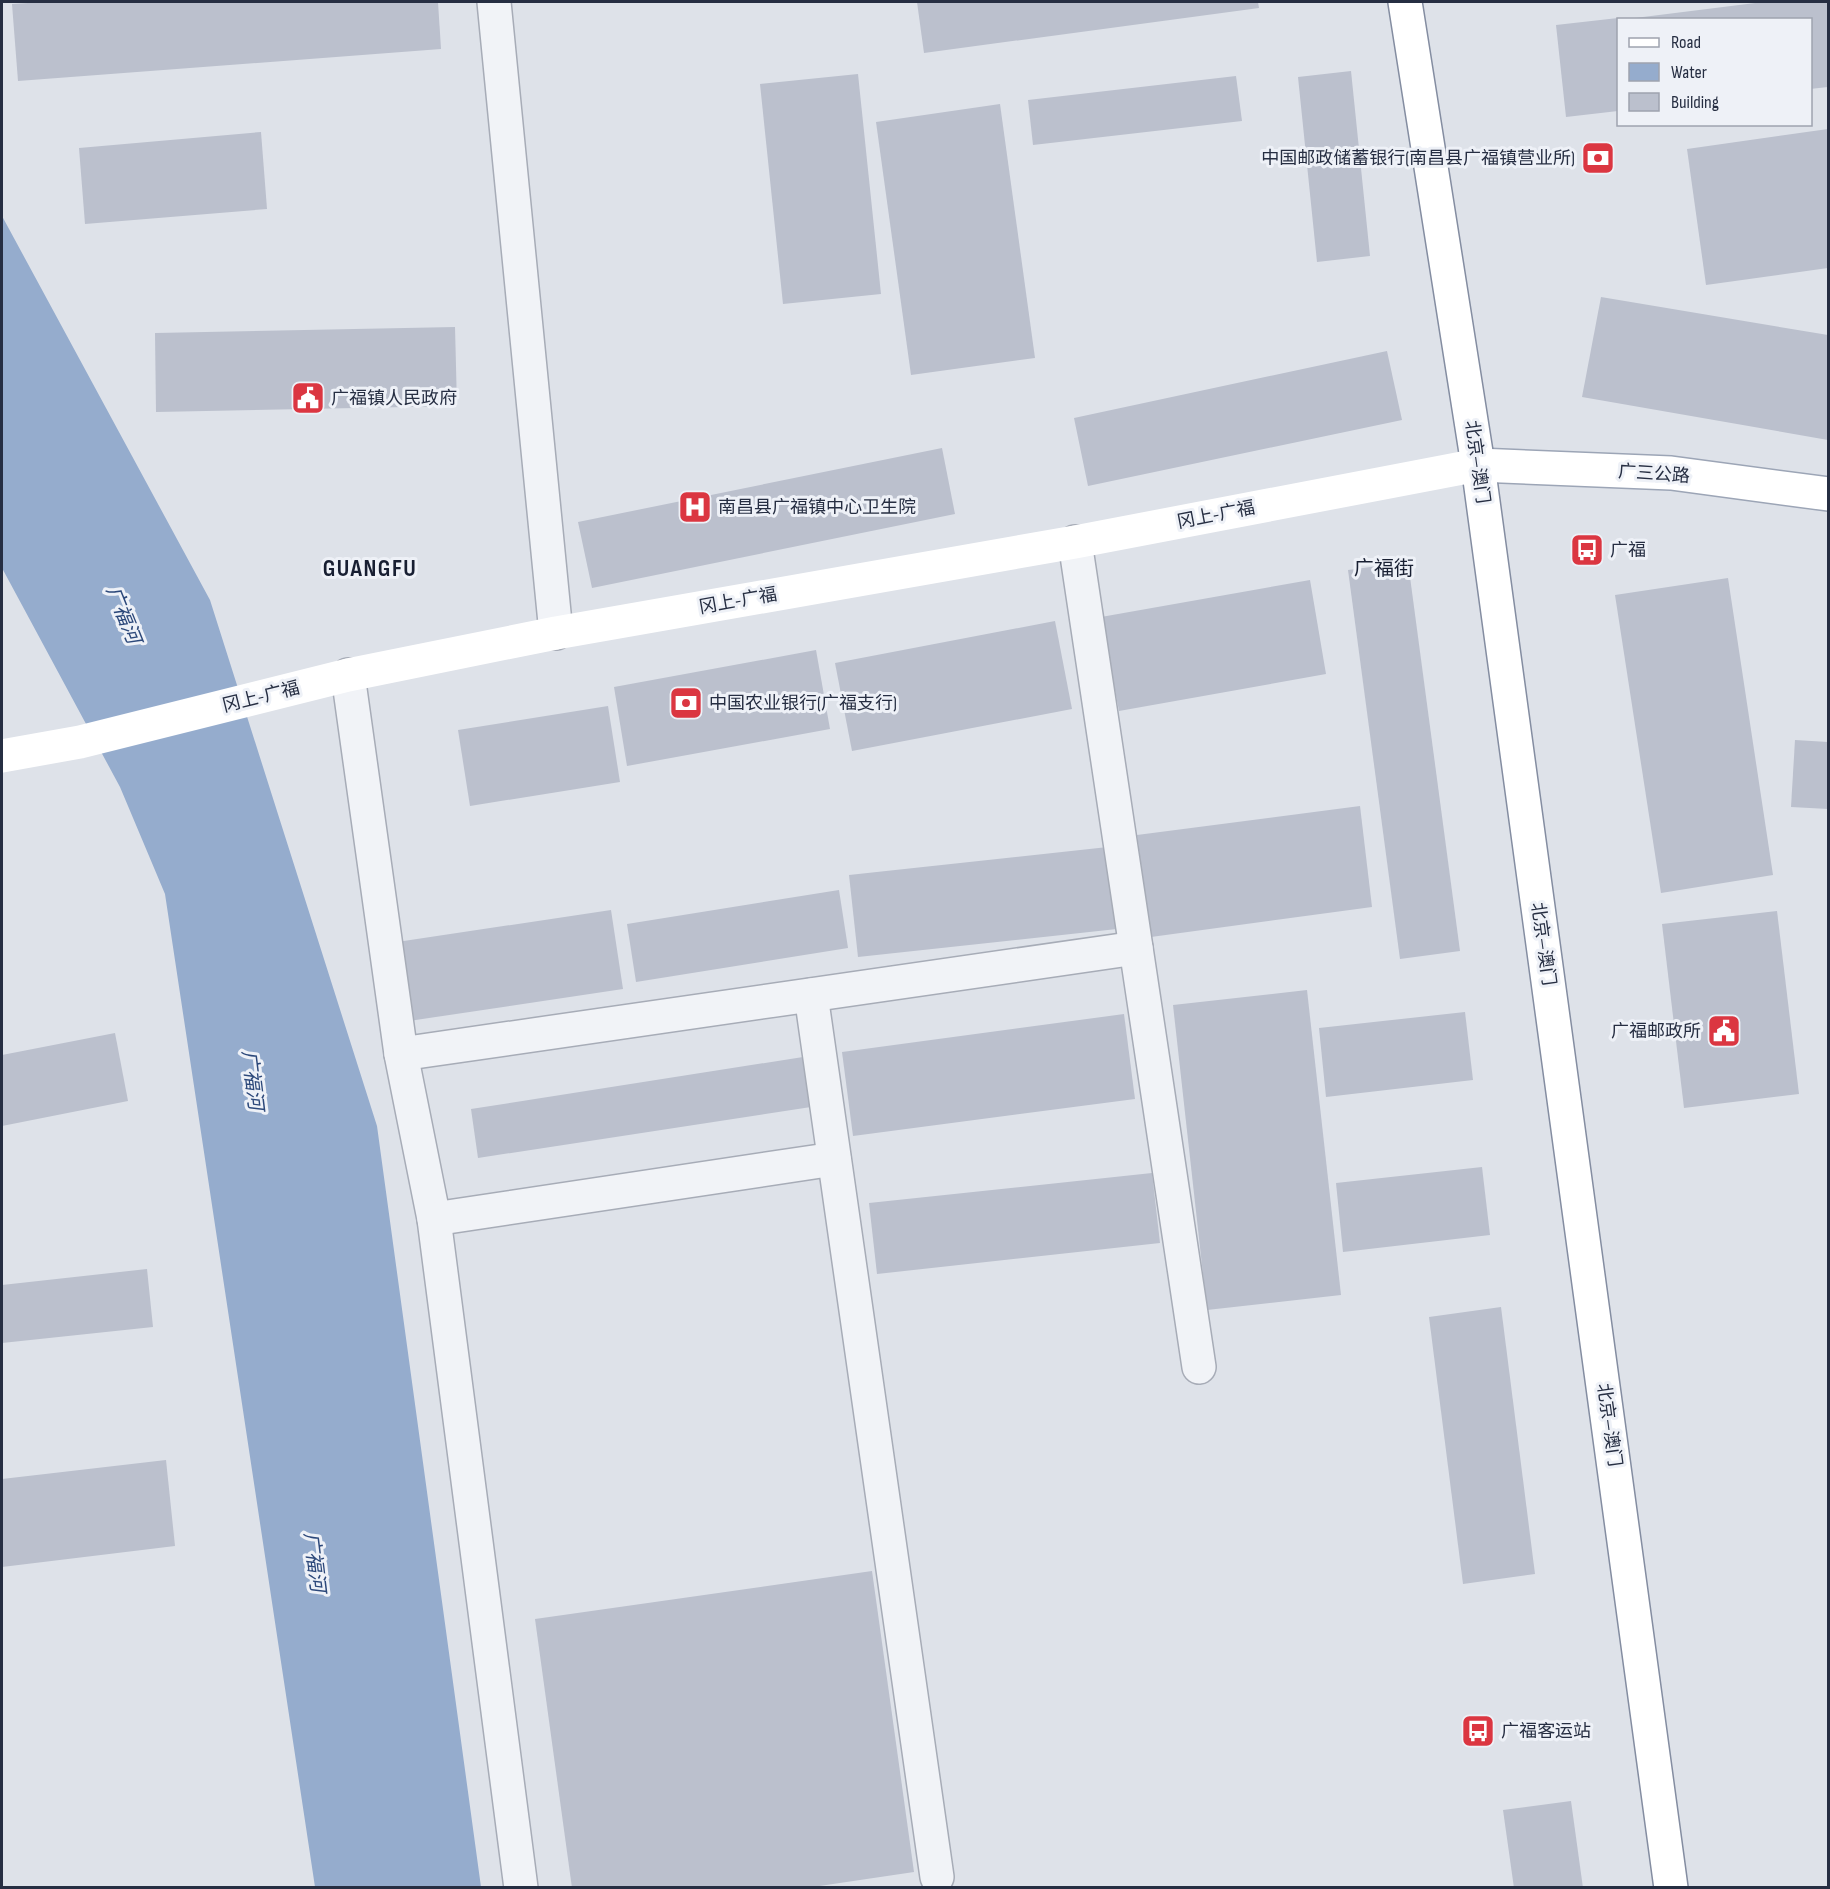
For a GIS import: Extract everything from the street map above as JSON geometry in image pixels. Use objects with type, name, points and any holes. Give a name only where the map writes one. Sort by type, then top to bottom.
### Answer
[{"type":"main road","name":"北京—澳门","points":[[1405,2],[1478,465],[1671,1887]]},
{"type":"main road","name":"冈上-广福","points":[[2,756],[80,742],[348,675],[556,633],[1075,542],[1478,465]]},
{"type":"main road","name":"广三公路","points":[[1478,465],[1671,473],[1828,494]]},
{"type":"street","points":[[494,2],[556,633]]},
{"type":"street","points":[[1075,542],[1198,1367]]},
{"type":"street","points":[[348,675],[401,1054],[434,1220],[521,1887]]},
{"type":"street","points":[[401,1054],[1136,948]]},
{"type":"street","points":[[811,995],[937,1877]]},
{"type":"street","points":[[434,1220],[834,1159]]},
{"type":"water","name":"广福河","points":[[2,216],[210,600],[377,1126],[481,1887],[315,1887],[165,894],[120,787],[2,568]]},
{"type":"building","points":[[43,2],[438,2],[441,49],[18,81],[12,4]]},
{"type":"building","points":[[917,2],[1258,2],[1259,8],[924,53]]},
{"type":"building","points":[[1763,2],[1827,2],[1828,87],[1812,89],[1812,18],[1635,18]]},
{"type":"building","points":[[1617,18],[1617,111],[1566,117],[1556,25]]},
{"type":"building","points":[[1351,71],[1370,256],[1317,262],[1298,77]]},
{"type":"building","points":[[858,74],[881,294],[783,304],[760,84]]},
{"type":"building","points":[[1236,76],[1242,121],[1033,145],[1028,100]]},
{"type":"building","points":[[1000,104],[1035,358],[911,375],[876,122]]},
{"type":"building","points":[[1828,129],[1828,268],[1706,285],[1687,149]]},
{"type":"building","points":[[261,132],[267,209],[85,224],[79,148]]},
{"type":"building","points":[[1601,297],[1828,335],[1828,440],[1582,397]]},
{"type":"building","points":[[455,327],[457,406],[156,412],[155,333]]},
{"type":"building","points":[[1387,351],[1402,420],[1088,486],[1074,418]]},
{"type":"building","points":[[942,448],[955,514],[592,588],[578,522]]},
{"type":"building","points":[[1408,562],[1460,951],[1400,959],[1348,570]]},
{"type":"building","points":[[1728,578],[1773,875],[1661,893],[1615,595]]},
{"type":"building","points":[[1310,580],[1326,674],[1119,711],[1101,617]]},
{"type":"building","points":[[1055,621],[1072,709],[852,751],[835,663]]},
{"type":"building","points":[[816,650],[830,729],[627,766],[614,687]]},
{"type":"building","points":[[608,706],[620,782],[470,806],[458,730]]},
{"type":"building","points":[[1795,740],[1828,742],[1828,809],[1791,807]]},
{"type":"building","points":[[1360,806],[1372,907],[1151,937],[1137,835]]},
{"type":"building","points":[[1117,846],[1126,928],[858,957],[849,875]]},
{"type":"building","points":[[839,890],[848,948],[636,982],[627,924]]},
{"type":"building","points":[[611,910],[623,989],[409,1021],[397,942]]},
{"type":"building","points":[[1777,911],[1799,1094],[1684,1108],[1662,924]]},
{"type":"building","points":[[1307,990],[1341,1295],[1207,1310],[1173,1005]]},
{"type":"building","points":[[1465,1012],[1473,1080],[1326,1097],[1319,1028]]},
{"type":"building","points":[[1124,1014],[1135,1099],[853,1136],[842,1052]]},
{"type":"building","points":[[115,1033],[128,1101],[2,1126],[2,1055]]},
{"type":"building","points":[[803,1057],[811,1107],[478,1158],[471,1109]]},
{"type":"building","points":[[1482,1167],[1490,1235],[1343,1252],[1336,1183]]},
{"type":"building","points":[[1152,1173],[1160,1243],[877,1274],[869,1203]]},
{"type":"building","points":[[147,1269],[153,1327],[2,1343],[2,1285]]},
{"type":"building","points":[[1501,1307],[1535,1574],[1463,1584],[1429,1317]]},
{"type":"building","points":[[166,1460],[175,1546],[2,1567],[2,1479]]},
{"type":"building","points":[[872,1571],[914,1872],[806,1888],[572,1888],[535,1619]]},
{"type":"building","points":[[1571,1801],[1583,1888],[1514,1888],[1503,1810]]},
{"type":"place","name":"中国邮政储蓄银行(南昌县广福镇营业所)","points":[[1598,158]]},
{"type":"place","name":"广福镇人民政府","points":[[308,398]]},
{"type":"place","name":"南昌县广福镇中心卫生院","points":[[695,507]]},
{"type":"place","name":"广福","points":[[1587,550]]},
{"type":"place","name":"中国农业银行(广福支行)","points":[[686,703]]},
{"type":"place","name":"广福邮政所","points":[[1724,1031]]},
{"type":"place","name":"广福客运站","points":[[1478,1731]]},
{"type":"district","name":"GUANGFU","points":[[370,568]]},
{"type":"district","name":"广福街","points":[[1384,569]]}]
